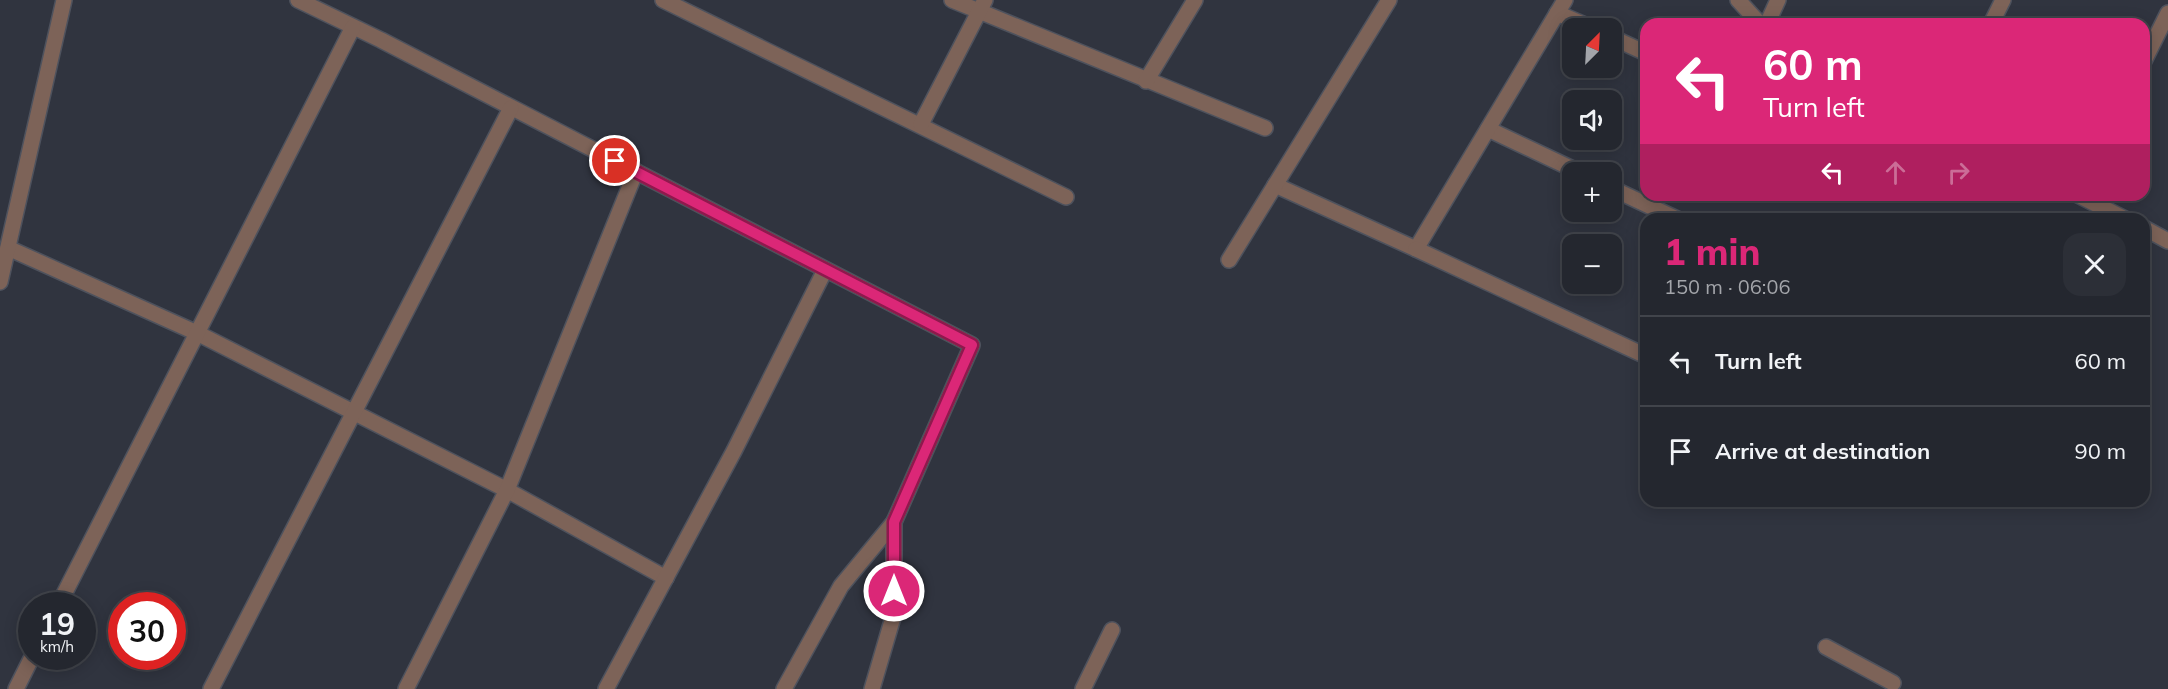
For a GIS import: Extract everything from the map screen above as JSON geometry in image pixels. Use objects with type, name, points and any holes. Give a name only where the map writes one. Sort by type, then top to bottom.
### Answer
[{"type":"street","points":[[0,282],[64,0]]},
{"type":"street","points":[[297,0],[636,171],[972,345],[894,522],[841,586],[784,689]]},
{"type":"street","points":[[663,0],[921,124],[1066,197]]},
{"type":"street","points":[[952,0],[982,6],[1146,81],[1195,97],[1265,128]]},
{"type":"street","points":[[1146,81],[1195,0]]},
{"type":"street","points":[[1229,260],[1389,0]]},
{"type":"street","points":[[1738,0],[1754,18]]},
{"type":"street","points":[[1770,18],[1778,0]]},
{"type":"street","points":[[1994,18],[2003,0]]},
{"type":"street","points":[[921,124],[982,6]]},
{"type":"street","points":[[1416,249],[1561,7],[1577,18]]},
{"type":"street","points":[[2150,49],[2168,13]]},
{"type":"street","points":[[65,592],[353,27]]},
{"type":"street","points":[[1622,42],[1640,50]]},
{"type":"street","points":[[211,689],[511,108]]},
{"type":"street","points":[[1488,129],[1562,164]]},
{"type":"street","points":[[406,689],[507,490],[636,171]]},
{"type":"street","points":[[1275,185],[1640,353]]},
{"type":"street","points":[[1622,193],[1664,213]]},
{"type":"street","points":[[2090,201],[2113,213]]},
{"type":"street","points":[[2150,231],[2168,241]]},
{"type":"street","points":[[8,248],[197,333],[507,490],[666,578]]},
{"type":"street","points":[[606,689],[734,451],[825,270]]},
{"type":"street","points":[[872,689],[894,614],[894,522]]},
{"type":"street","points":[[1083,689],[1112,630]]},
{"type":"street","points":[[1826,647],[1896,687]]},
{"type":"street","points":[[16,689],[26,670]]},
{"type":"route","points":[[615,161],[972,345],[894,522],[894,591]]}]
